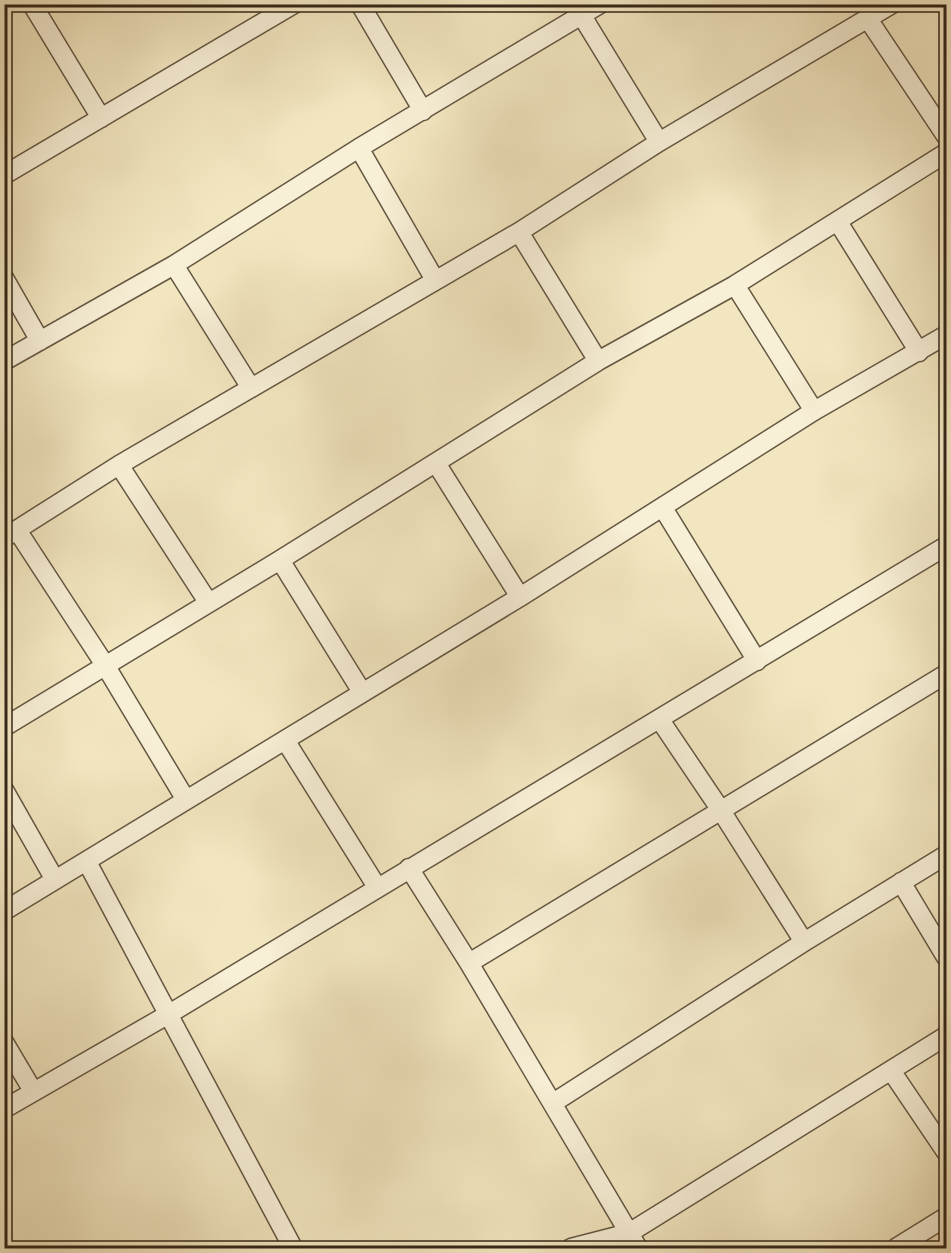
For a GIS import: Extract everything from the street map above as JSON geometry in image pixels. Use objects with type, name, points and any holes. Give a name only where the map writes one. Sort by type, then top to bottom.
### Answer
[{"type":"street","points":[[32,4],[101,118]]},
{"type":"street","points":[[4,175],[294,4]]},
{"type":"street","points":[[360,4],[423,111]]},
{"type":"street","points":[[4,361],[174,265],[359,148],[600,4]]},
{"type":"street","points":[[186,800],[105,665],[11,534],[119,465],[519,232],[659,142],[892,4]]},
{"type":"street","points":[[582,16],[659,142]]},
{"type":"street","points":[[868,19],[946,136]]},
{"type":"street","points":[[359,148],[435,280]]},
{"type":"street","points":[[4,727],[280,560],[597,361],[735,285],[946,153]]},
{"type":"street","points":[[838,222],[919,352]]},
{"type":"street","points":[[519,232],[597,361]]},
{"type":"street","points":[[174,265],[251,388]]},
{"type":"street","points":[[4,278],[40,341]]},
{"type":"street","points":[[735,285],[814,411]]},
{"type":"street","points":[[4,911],[520,597],[814,411],[946,335]]},
{"type":"street","points":[[436,463],[520,597]]},
{"type":"street","points":[[119,465],[208,602]]},
{"type":"street","points":[[663,508],[757,661]]},
{"type":"street","points":[[4,1109],[169,1014],[946,546]]},
{"type":"street","points":[[280,560],[362,692]]},
{"type":"street","points":[[469,963],[946,674]]},
{"type":"street","points":[[660,720],[720,809],[804,942]]},
{"type":"street","points":[[285,740],[377,887]]},
{"type":"street","points":[[4,790],[56,880]]},
{"type":"street","points":[[553,1103],[804,942],[946,855]]},
{"type":"street","points":[[87,862],[293,1248]]},
{"type":"street","points":[[409,868],[469,963],[633,1241]]},
{"type":"street","points":[[901,882],[946,957]]},
{"type":"street","points":[[571,1248],[633,1241],[946,1036]]},
{"type":"street","points":[[4,1042],[33,1091]]},
{"type":"street","points":[[892,1072],[946,1152]]},
{"type":"street","points":[[896,1248],[946,1217]]}]
